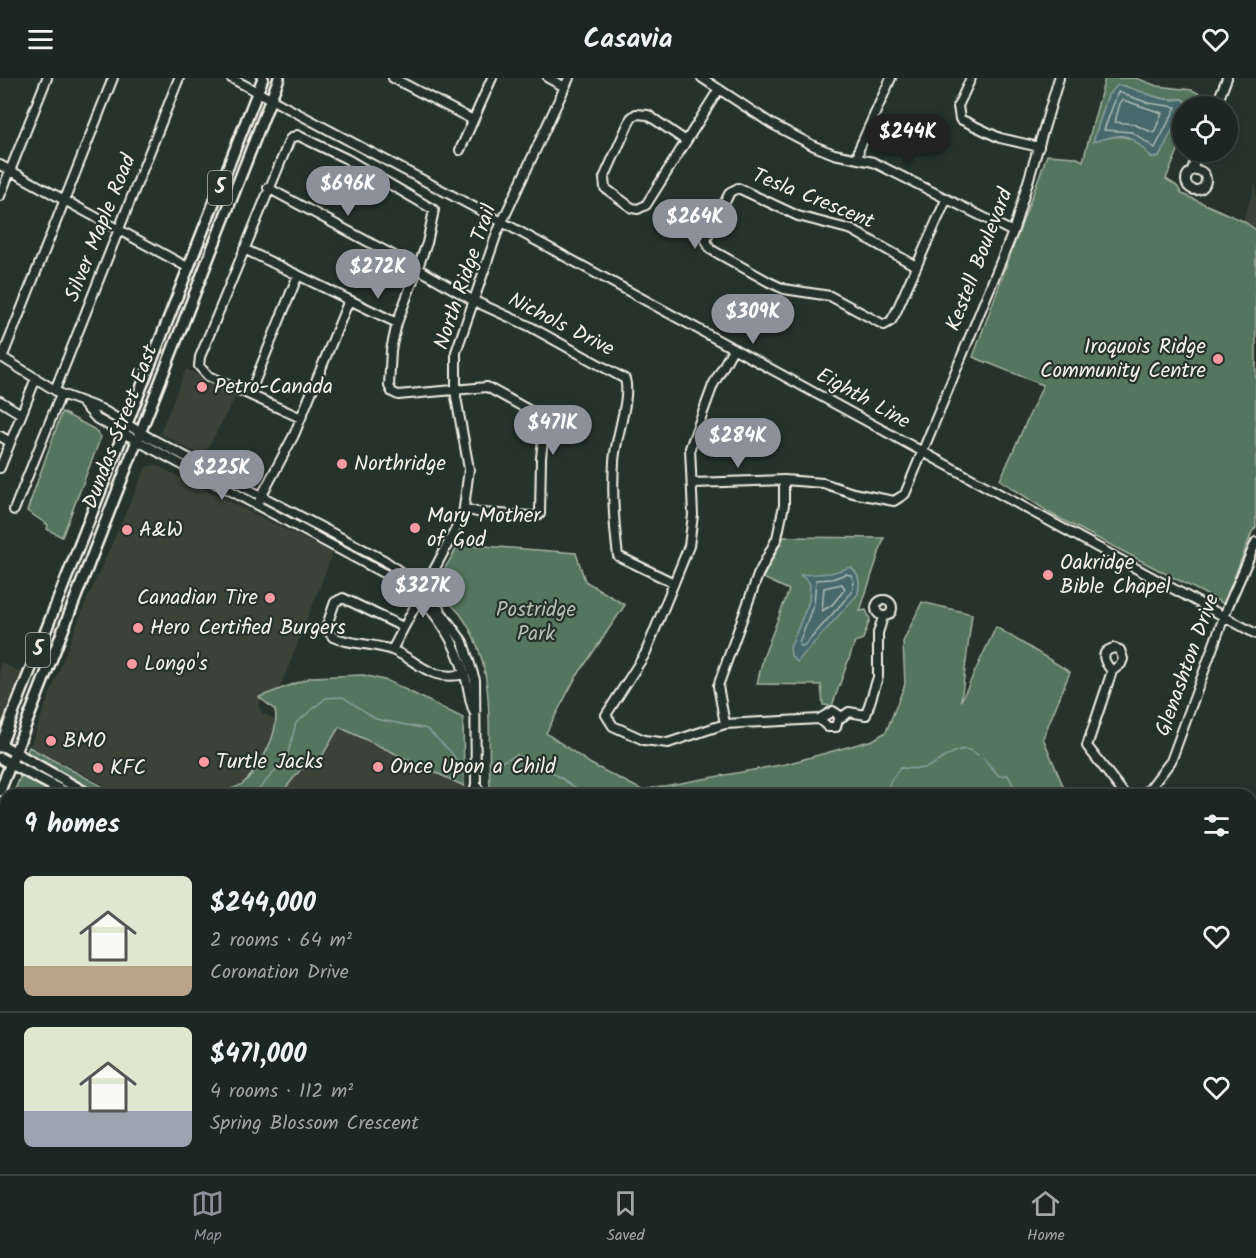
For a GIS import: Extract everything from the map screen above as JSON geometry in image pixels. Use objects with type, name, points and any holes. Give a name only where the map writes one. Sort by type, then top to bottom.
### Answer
[{"type":"main road","name":"Dundas Street East","points":[[0,745],[262,78]]},
{"type":"main road","name":"Dundas Street East","points":[[1,789],[279,78]]},
{"type":"main road","points":[[0,745],[79,789]]},
{"type":"main road","points":[[0,758],[59,789]]},
{"type":"street","points":[[0,196],[47,78]]},
{"type":"street","points":[[113,78],[1,357],[82,404],[97,419],[125,429],[198,474],[423,593],[444,628],[465,674],[474,712],[475,789]]},
{"type":"street","name":"Silver Maple Road","points":[[14,510],[179,78]]},
{"type":"street","name":"Eighth Line","points":[[231,78],[502,222],[1256,634]]},
{"type":"street","points":[[393,78],[473,120]]},
{"type":"street","points":[[460,150],[492,78]]},
{"type":"street","points":[[548,78],[565,87]]},
{"type":"street","name":"North Ridge Trail","points":[[392,650],[456,532],[465,508],[469,470],[455,390],[456,352],[502,222],[569,78]]},
{"type":"street","points":[[702,78],[772,124],[814,146],[858,158],[889,170],[1013,232]]},
{"type":"street","points":[[858,158],[859,148],[891,78]]},
{"type":"street","points":[[971,78],[958,106],[960,119],[1000,138],[1040,147]]},
{"type":"street","name":"Kestell Boulevard","points":[[692,483],[784,480],[823,483],[853,494],[894,501],[905,494],[1013,232],[1059,78]]},
{"type":"street","points":[[1220,96],[1227,78]]},
{"type":"street","points":[[686,141],[648,115],[636,114],[631,118],[604,178],[605,188],[632,208],[643,207],[686,141],[719,89]]},
{"type":"street","points":[[301,418],[208,376],[199,366],[200,357],[268,188],[293,136],[299,135],[347,159],[434,209],[435,217],[397,323],[391,350],[389,386],[392,392],[398,395],[489,387],[542,415],[545,422],[540,458],[540,514],[522,516],[481,513],[465,508]]},
{"type":"street","points":[[1192,170],[1195,162]]},
{"type":"street","points":[[0,165],[189,268]]},
{"type":"street","name":"Nichols Drive","points":[[268,188],[474,301],[529,326],[626,379],[628,389],[618,429],[614,463],[618,556],[674,583]]},
{"type":"street","name":"Tesla Crescent","points":[[916,266],[852,230],[798,216],[742,188],[730,192],[706,240],[710,249],[769,282],[784,289],[830,296],[884,325],[891,321],[916,266],[946,200]]},
{"type":"street","points":[[244,249],[397,323]]},
{"type":"street","points":[[250,393],[298,275]]},
{"type":"street","points":[[256,505],[301,418],[349,300]]},
{"type":"street","points":[[733,349],[713,385],[690,448],[693,515],[689,546],[645,654],[608,710],[608,721],[644,740],[668,743],[725,724],[819,719],[832,728],[836,727],[839,719],[849,712],[866,716],[878,677],[878,633],[882,617]]},
{"type":"street","points":[[0,468],[36,378]]},
{"type":"street","points":[[0,401],[21,414]]},
{"type":"street","points":[[0,436],[10,442]]},
{"type":"street","points":[[137,436],[261,496],[384,560],[423,593],[463,642],[475,680],[477,706],[474,712]]},
{"type":"street","points":[[725,724],[718,686],[758,575],[777,538],[784,505],[784,480]]},
{"type":"street","name":"Glenashton Drive","points":[[1150,789],[1171,761],[1224,616],[1256,542]]},
{"type":"street","points":[[403,627],[350,600],[338,599],[326,632],[341,641],[392,650],[427,672],[441,676],[465,674]]},
{"type":"street","points":[[1112,671],[1087,746],[1120,789]]},
{"type":"street","points":[[476,785],[478,789]]},
{"type":"shaded area","points":[[1256,183],[1256,230],[1243,221]]},
{"type":"shaded area","points":[[186,369],[236,396],[203,457],[160,433]]},
{"type":"shaded area","points":[[156,465],[333,553],[280,688],[266,693],[258,705],[262,713],[277,720],[263,759],[241,784],[225,789],[112,789],[30,746],[81,613],[146,467]]},
{"type":"shaded area","points":[[0,662],[24,674],[0,730]]},
{"type":"shaded area","points":[[339,727],[469,789],[285,789],[301,769],[321,758]]},
{"type":"green space","points":[[1105,78],[1136,78],[1157,86],[1192,90],[1202,96],[1172,96],[1172,99],[1167,99],[1152,97],[1125,86],[1112,137],[1130,139],[1139,144],[1152,158],[1161,154],[1172,128],[1173,162],[1166,179],[1177,186],[1182,194],[1243,221],[1256,230],[1256,527],[1224,604],[1053,515],[1000,480],[1043,385],[973,357],[1047,155],[1075,157],[1083,161]]},
{"type":"green space","points":[[62,412],[94,429],[101,437],[62,537],[47,529],[48,525],[27,511]]},
{"type":"green space","points":[[784,537],[884,538],[860,611],[866,610],[870,619],[863,639],[855,642],[832,706],[823,705],[821,685],[757,684],[763,658],[789,590],[763,578]]},
{"type":"green space","name":"Postridge Park","points":[[459,544],[576,553],[585,581],[625,605],[575,679],[546,733],[591,764],[640,789],[490,788],[488,698],[480,654],[460,614],[433,589]]},
{"type":"green space","points":[[922,602],[972,614],[961,701],[996,627],[1070,672],[1043,738],[1064,789],[648,789],[786,764],[873,740],[886,732],[905,684],[903,642]]},
{"type":"green space","points":[[363,675],[388,681],[463,718],[464,786],[339,727],[321,758],[301,769],[285,789],[229,789],[242,784],[249,777],[262,760],[272,739],[276,719],[275,710],[259,697],[312,677]]},
{"type":"green space","points":[[29,747],[107,789],[89,789],[26,754]]},
{"type":"green space","points":[[20,777],[30,777],[51,789],[15,789]]},
{"type":"water","points":[[1118,85],[1172,100],[1172,131],[1159,157],[1152,158],[1137,143],[1127,137],[1114,137],[1093,142],[1108,95]]},
{"type":"water","points":[[851,567],[859,579],[858,594],[797,662],[791,656],[790,648],[809,601],[810,585],[800,575],[831,573]]},
{"type":"waterway","points":[[258,789],[287,757],[296,723],[326,698],[343,697],[376,719],[427,729],[451,752],[464,772]]},
{"type":"waterway","points":[[887,789],[900,768],[925,768],[957,751],[971,751],[978,755]]},
{"type":"waterway","points":[[491,766],[517,755],[547,769],[578,789]]},
{"type":"waterway","points":[[983,758],[999,776],[1008,775],[1015,789]]},
{"type":"place","name":"Iroquois Ridge Community Centre","points":[[1218,359]]},
{"type":"place","name":"Petro-Canada","points":[[202,387]]},
{"type":"place","name":"Northridge","points":[[342,464]]},
{"type":"place","name":"Mary Mother of God","points":[[415,528]]},
{"type":"place","name":"A&W","points":[[127,530]]},
{"type":"place","name":"Oakridge Bible Chapel","points":[[1048,575]]},
{"type":"place","name":"Canadian Tire","points":[[270,598]]},
{"type":"place","name":"Hero Certified Burgers","points":[[138,628]]},
{"type":"place","name":"Longo's","points":[[132,664]]},
{"type":"place","name":"BMO","points":[[51,741]]},
{"type":"place","name":"Turtle Jacks","points":[[204,762]]},
{"type":"place","name":"Once Upon a Child","points":[[378,767]]},
{"type":"place","name":"KFC","points":[[98,768]]}]
